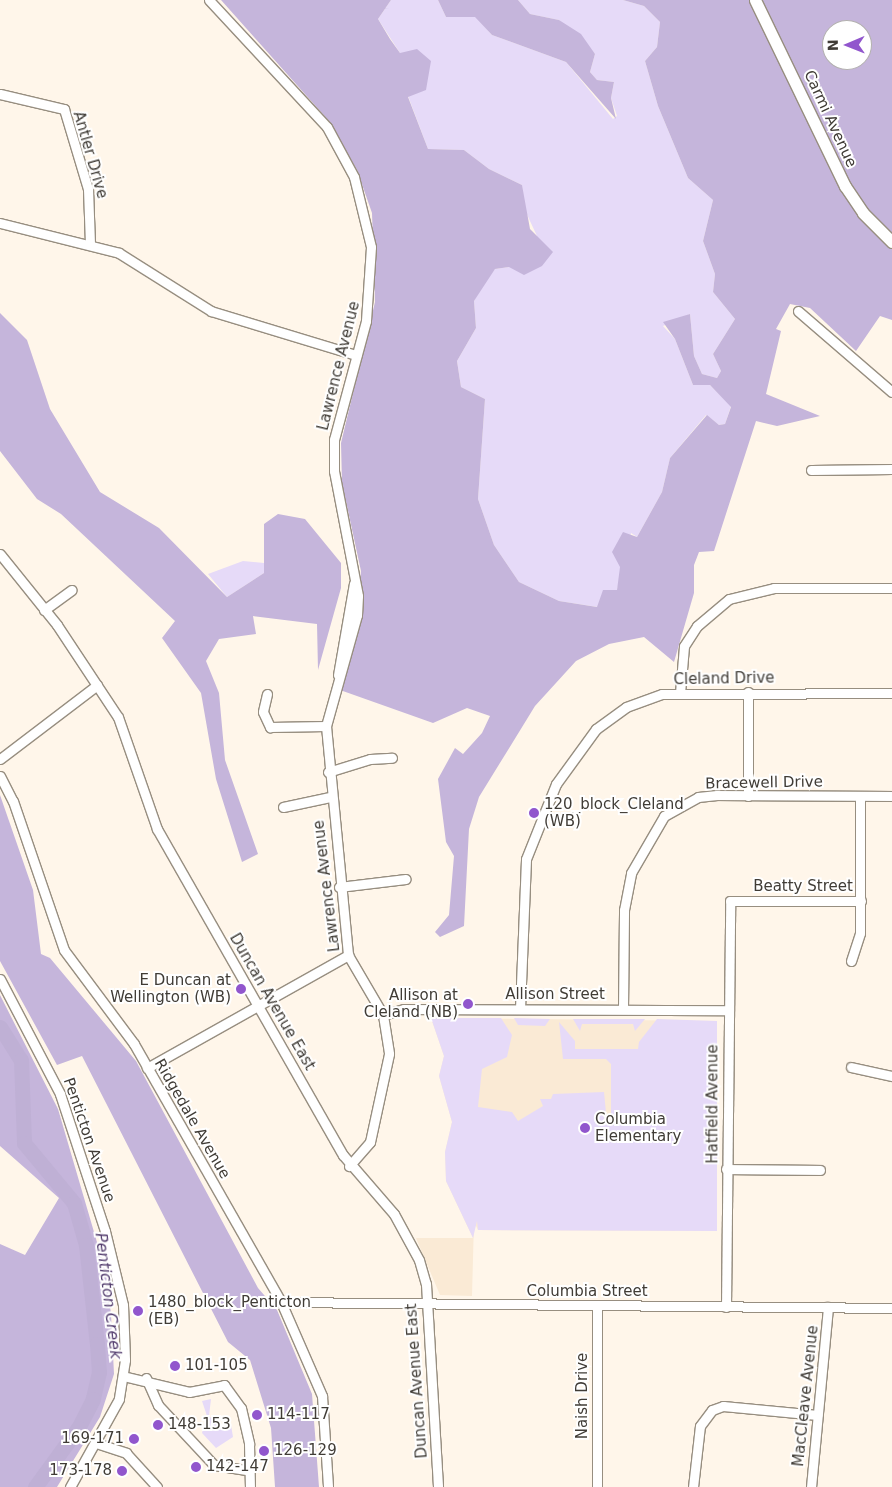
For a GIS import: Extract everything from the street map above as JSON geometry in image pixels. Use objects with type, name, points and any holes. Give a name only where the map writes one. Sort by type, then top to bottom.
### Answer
[{"type":"street","name":"Lawrence Avenue","points":[[209,0],[327,127],[354,177],[366,221],[371,275],[356,355],[334,440],[334,471],[354,583],[338,675],[326,726],[330,797],[348,955],[383,1015],[389,1054],[370,1142],[349,1166]]},
{"type":"street","name":"Carmi Avenue","points":[[755,0],[845,186],[863,214],[892,242]]},
{"type":"street","name":"Antler Drive","points":[[0,94],[64,110],[88,189],[90,243]]},
{"type":"street","points":[[0,223],[90,243],[135,262],[211,311],[356,355]]},
{"type":"street","points":[[798,311],[892,392]]},
{"type":"street","points":[[811,470],[892,469]]},
{"type":"street","name":"Duncan Avenue East","points":[[0,554],[44,610],[97,685],[124,730],[157,829],[349,1166],[394,1214],[424,1273],[438,1487]]},
{"type":"street","points":[[680,693],[684,646],[697,626],[729,599],[774,588],[892,588]]},
{"type":"street","points":[[44,610],[72,590]]},
{"type":"street","points":[[0,759],[97,685]]},
{"type":"street","points":[[748,692],[748,796]]},
{"type":"street","name":"Cleland Drive","points":[[520,1009],[522,882],[540,814],[596,728],[626,707],[662,694],[748,692],[892,693]]},
{"type":"street","points":[[267,694],[264,717],[275,729],[326,726]]},
{"type":"street","points":[[328,772],[392,758]]},
{"type":"street","name":"Ridgedale Avenue","points":[[0,776],[13,801],[64,950],[147,1068],[281,1302],[322,1396],[328,1487]]},
{"type":"street","name":"Beatty Street","points":[[730,901],[860,901],[860,796]]},
{"type":"street","name":"Bracewell Drive","points":[[623,1009],[624,910],[631,873],[651,832],[664,816],[698,798],[892,796]]},
{"type":"street","points":[[283,807],[330,797]]},
{"type":"street","points":[[339,887],[406,879]]},
{"type":"street","name":"Hatfield Avenue","points":[[726,1307],[727,1010],[730,901]]},
{"type":"street","points":[[851,961],[860,933],[860,901]]},
{"type":"street","points":[[147,1068],[348,955]]},
{"type":"street","name":"Penticton Avenue","points":[[0,979],[54,1079],[105,1231],[123,1305],[124,1376],[119,1399],[70,1487]]},
{"type":"street","name":"Allison Street","points":[[383,1015],[404,1009],[727,1010]]},
{"type":"street","points":[[851,1067],[892,1076]]},
{"type":"street","points":[[726,1169],[820,1170]]},
{"type":"street","name":"Columbia Street","points":[[281,1302],[426,1305],[892,1308]]},
{"type":"street","name":"Naish Drive","points":[[597,1487],[598,1306]]},
{"type":"street","name":"MacCleave Avenue","points":[[811,1487],[828,1308]]},
{"type":"street","points":[[124,1376],[146,1378],[189,1392],[224,1385],[241,1408],[250,1471],[250,1487]]},
{"type":"street","points":[[146,1378],[158,1404],[214,1465],[250,1471]]},
{"type":"street","points":[[693,1487],[700,1426],[712,1410],[723,1406],[818,1415]]},
{"type":"street","points":[[96,1443],[126,1453],[157,1487]]},
{"type":"shaded area","points":[[221,0],[391,0],[378,19],[390,39],[400,53],[417,49],[431,61],[426,90],[408,97],[428,149],[464,150],[489,169],[522,185],[530,229],[553,252],[542,266],[524,275],[509,267],[495,269],[474,301],[476,328],[457,361],[461,387],[485,399],[478,499],[494,545],[519,582],[559,601],[597,607],[603,590],[617,590],[620,567],[612,552],[623,532],[637,537],[662,492],[670,458],[707,415],[719,425],[725,424],[731,407],[710,385],[693,385],[675,339],[663,322],[690,314],[694,356],[702,374],[717,378],[721,371],[713,354],[735,319],[713,292],[715,274],[703,241],[713,200],[688,178],[658,106],[645,61],[657,47],[660,22],[644,6],[623,0],[892,0],[892,320],[880,316],[856,351],[810,308],[790,304],[776,329],[781,331],[766,394],[820,416],[777,426],[756,421],[714,551],[699,552],[694,565],[694,593],[674,662],[644,637],[609,644],[576,661],[535,706],[479,797],[469,829],[464,926],[440,937],[435,932],[449,915],[454,856],[446,842],[438,779],[455,748],[463,754],[482,733],[490,716],[467,708],[433,723],[340,690],[355,644],[361,571],[342,483],[341,443],[375,302],[372,213],[357,170],[329,121]]},
{"type":"shaded area","points":[[391,0],[438,0],[446,17],[476,17],[492,35],[566,62],[613,119],[617,116],[611,98],[614,82],[597,80],[590,72],[595,54],[559,20],[530,14],[518,0],[623,0],[644,6],[660,22],[657,47],[645,61],[658,106],[688,178],[713,200],[703,241],[715,274],[713,292],[735,319],[713,354],[721,371],[717,378],[702,374],[694,356],[690,314],[663,326],[675,339],[693,385],[710,385],[731,406],[725,424],[719,425],[706,415],[670,458],[662,492],[637,537],[631,533],[617,590],[598,607],[559,601],[519,582],[494,545],[478,499],[485,399],[461,387],[457,361],[476,328],[474,301],[484,279],[495,269],[509,267],[537,236],[523,206],[522,185],[489,169],[464,150],[428,149],[408,96],[411,93],[400,53],[378,19]]},
{"type":"shaded area","points":[[438,0],[518,0],[530,14],[559,20],[581,34],[595,54],[590,72],[597,80],[614,82],[611,98],[616,119],[566,62],[492,35],[475,17],[446,17]]},
{"type":"shaded area","points":[[0,313],[27,340],[50,409],[100,492],[159,528],[227,597],[264,573],[264,524],[278,514],[305,519],[341,563],[341,588],[318,670],[317,624],[253,616],[256,634],[219,639],[206,661],[219,693],[225,760],[258,854],[242,862],[216,779],[201,693],[162,638],[175,621],[61,514],[37,499],[0,451]]},
{"type":"shaded area","points":[[243,561],[264,563],[264,573],[227,597],[208,574]]},
{"type":"shaded area","points":[[0,795],[33,890],[41,954],[50,958],[136,1061],[258,1288],[277,1310],[312,1394],[319,1487],[275,1487],[271,1428],[250,1360],[228,1342],[82,1056],[57,1065],[0,961]]},
{"type":"shaded area","points":[[0,995],[58,1109],[106,1273],[111,1314],[114,1374],[100,1417],[57,1487],[0,1487],[0,1244],[25,1255],[59,1198],[0,1146]]},
{"type":"shaded area","name":"Columbia Elementary","points":[[431,1018],[717,1021],[717,1231],[478,1230],[474,1222],[472,1296],[440,1295],[416,1238],[473,1238],[446,1181],[445,1152],[452,1122],[439,1076],[444,1056]]},
{"type":"shaded area","name":"Columbia Elementary","points":[[431,1018],[501,1018],[512,1035],[507,1057],[482,1069],[478,1107],[512,1112],[518,1121],[543,1106],[540,1099],[551,1099],[553,1094],[604,1092],[607,1123],[611,1122],[611,1064],[606,1059],[563,1059],[559,1022],[575,1041],[575,1049],[638,1049],[639,1042],[657,1019],[717,1021],[717,1231],[478,1230],[477,1221],[473,1238],[446,1181],[445,1152],[452,1122],[439,1076],[444,1056]]},
{"type":"shaded area","points":[[514,1018],[550,1019],[545,1026],[518,1025]]},
{"type":"shaded area","points":[[573,1019],[645,1019],[635,1031],[633,1024],[582,1024],[580,1031]]},
{"type":"shaded area","points":[[211,1399],[209,1416],[222,1427],[231,1425],[233,1437],[216,1448],[202,1433],[207,1416],[202,1401]]},
{"type":"waterway","name":"Penticton Creek","points":[[0,1027],[21,1060],[24,1143],[74,1203],[86,1245],[97,1344],[99,1372],[93,1399],[78,1428],[35,1487]]},
{"type":"place","name":"120_block_Cleland (WB)","points":[[534,813]]},
{"type":"place","name":"E Duncan at Wellington (WB)","points":[[241,989]]},
{"type":"place","name":"Allison at Cleland (NB)","points":[[468,1004]]},
{"type":"place","name":"Columbia Elementary","points":[[585,1128]]},
{"type":"place","name":"1480_block_Penticton (EB)","points":[[138,1311]]},
{"type":"place","name":"101-105","points":[[175,1366]]},
{"type":"place","name":"114-117","points":[[257,1415]]},
{"type":"place","name":"148-153","points":[[158,1425]]},
{"type":"place","name":"169-171","points":[[134,1439]]},
{"type":"place","name":"126-129","points":[[264,1451]]},
{"type":"place","name":"142-147","points":[[196,1467]]},
{"type":"place","name":"173-178","points":[[122,1471]]}]
